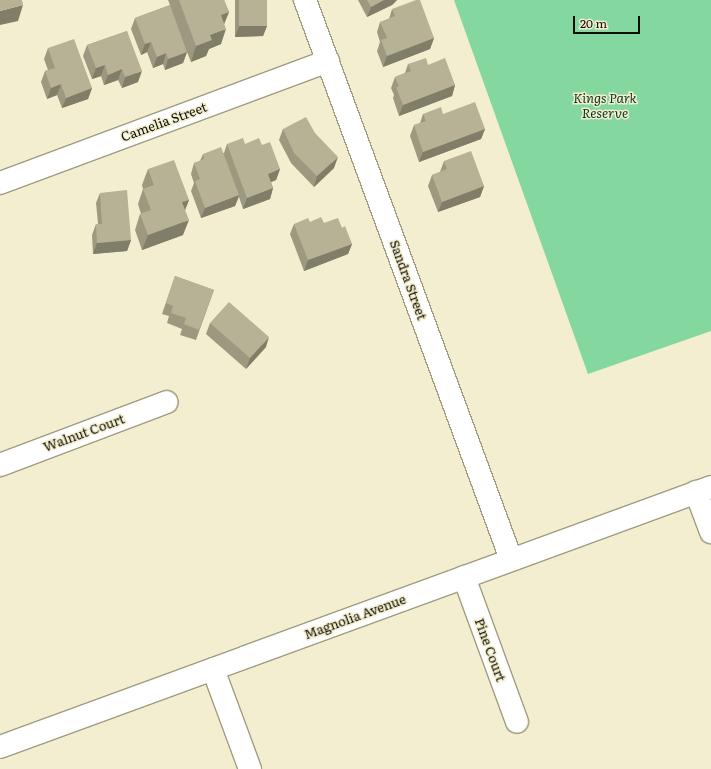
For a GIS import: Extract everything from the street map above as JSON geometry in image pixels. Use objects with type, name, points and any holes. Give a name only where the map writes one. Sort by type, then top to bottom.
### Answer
[{"type":"street","name":"Sandra Street","points":[[305,0],[511,560]]},
{"type":"street","name":"Camelia Street","points":[[0,183],[328,61]]},
{"type":"street","name":"Walnut Court","points":[[0,464],[167,402]]},
{"type":"street","name":"Magnolia Avenue","points":[[0,747],[704,490]]},
{"type":"street","points":[[704,490],[711,532]]},
{"type":"street","name":"Pine Court","points":[[464,577],[517,722]]},
{"type":"street","points":[[213,669],[250,769]]},
{"type":"green space","name":"Kings Park Reserve","points":[[454,0],[711,0],[711,331],[588,374]]},
{"type":"building","points":[[0,0],[22,0],[23,5],[0,11]]},
{"type":"building","points":[[179,0],[224,0],[229,12],[221,15],[226,29],[210,35],[212,40],[196,46]]},
{"type":"building","points":[[239,0],[267,0],[267,26],[239,26]]},
{"type":"building","points":[[367,0],[384,0],[371,7]]},
{"type":"building","points":[[416,0],[420,0],[434,38],[387,56],[381,40],[387,38],[380,22],[395,16],[392,9]]},
{"type":"building","points":[[170,5],[187,52],[168,59],[166,53],[157,57],[151,42],[145,44],[135,18]]},
{"type":"building","points":[[127,31],[142,71],[125,77],[122,69],[108,75],[105,65],[96,68],[87,45]]},
{"type":"building","points":[[74,39],[92,88],[66,98],[61,84],[51,88],[45,71],[55,68],[48,48]]},
{"type":"building","points":[[426,58],[428,65],[445,58],[455,85],[403,105],[396,87],[399,87],[395,77],[411,71],[408,64]]},
{"type":"building","points":[[475,102],[485,129],[423,152],[414,125],[426,121],[423,114],[441,107],[443,114]]},
{"type":"building","points":[[306,117],[315,133],[338,157],[317,176],[294,153],[283,129]]},
{"type":"building","points":[[243,138],[245,144],[259,138],[262,145],[270,142],[280,169],[268,174],[273,188],[247,198],[227,144]]},
{"type":"building","points":[[221,147],[239,195],[205,208],[195,181],[200,179],[194,163],[204,159],[203,154]]},
{"type":"building","points":[[471,151],[484,186],[442,202],[432,175],[447,169],[444,161]]},
{"type":"building","points":[[174,160],[189,200],[182,202],[189,220],[148,235],[140,214],[151,210],[143,189],[154,185],[148,169]]},
{"type":"building","points":[[127,190],[131,240],[97,243],[96,224],[102,224],[100,193]]},
{"type":"building","points":[[321,217],[324,223],[338,218],[342,228],[345,226],[352,244],[308,260],[294,224],[308,218],[310,222]]},
{"type":"building","points":[[175,276],[214,290],[199,330],[184,324],[186,318],[171,313],[173,306],[166,303]]},
{"type":"building","points":[[229,302],[269,337],[250,358],[210,323]]}]
